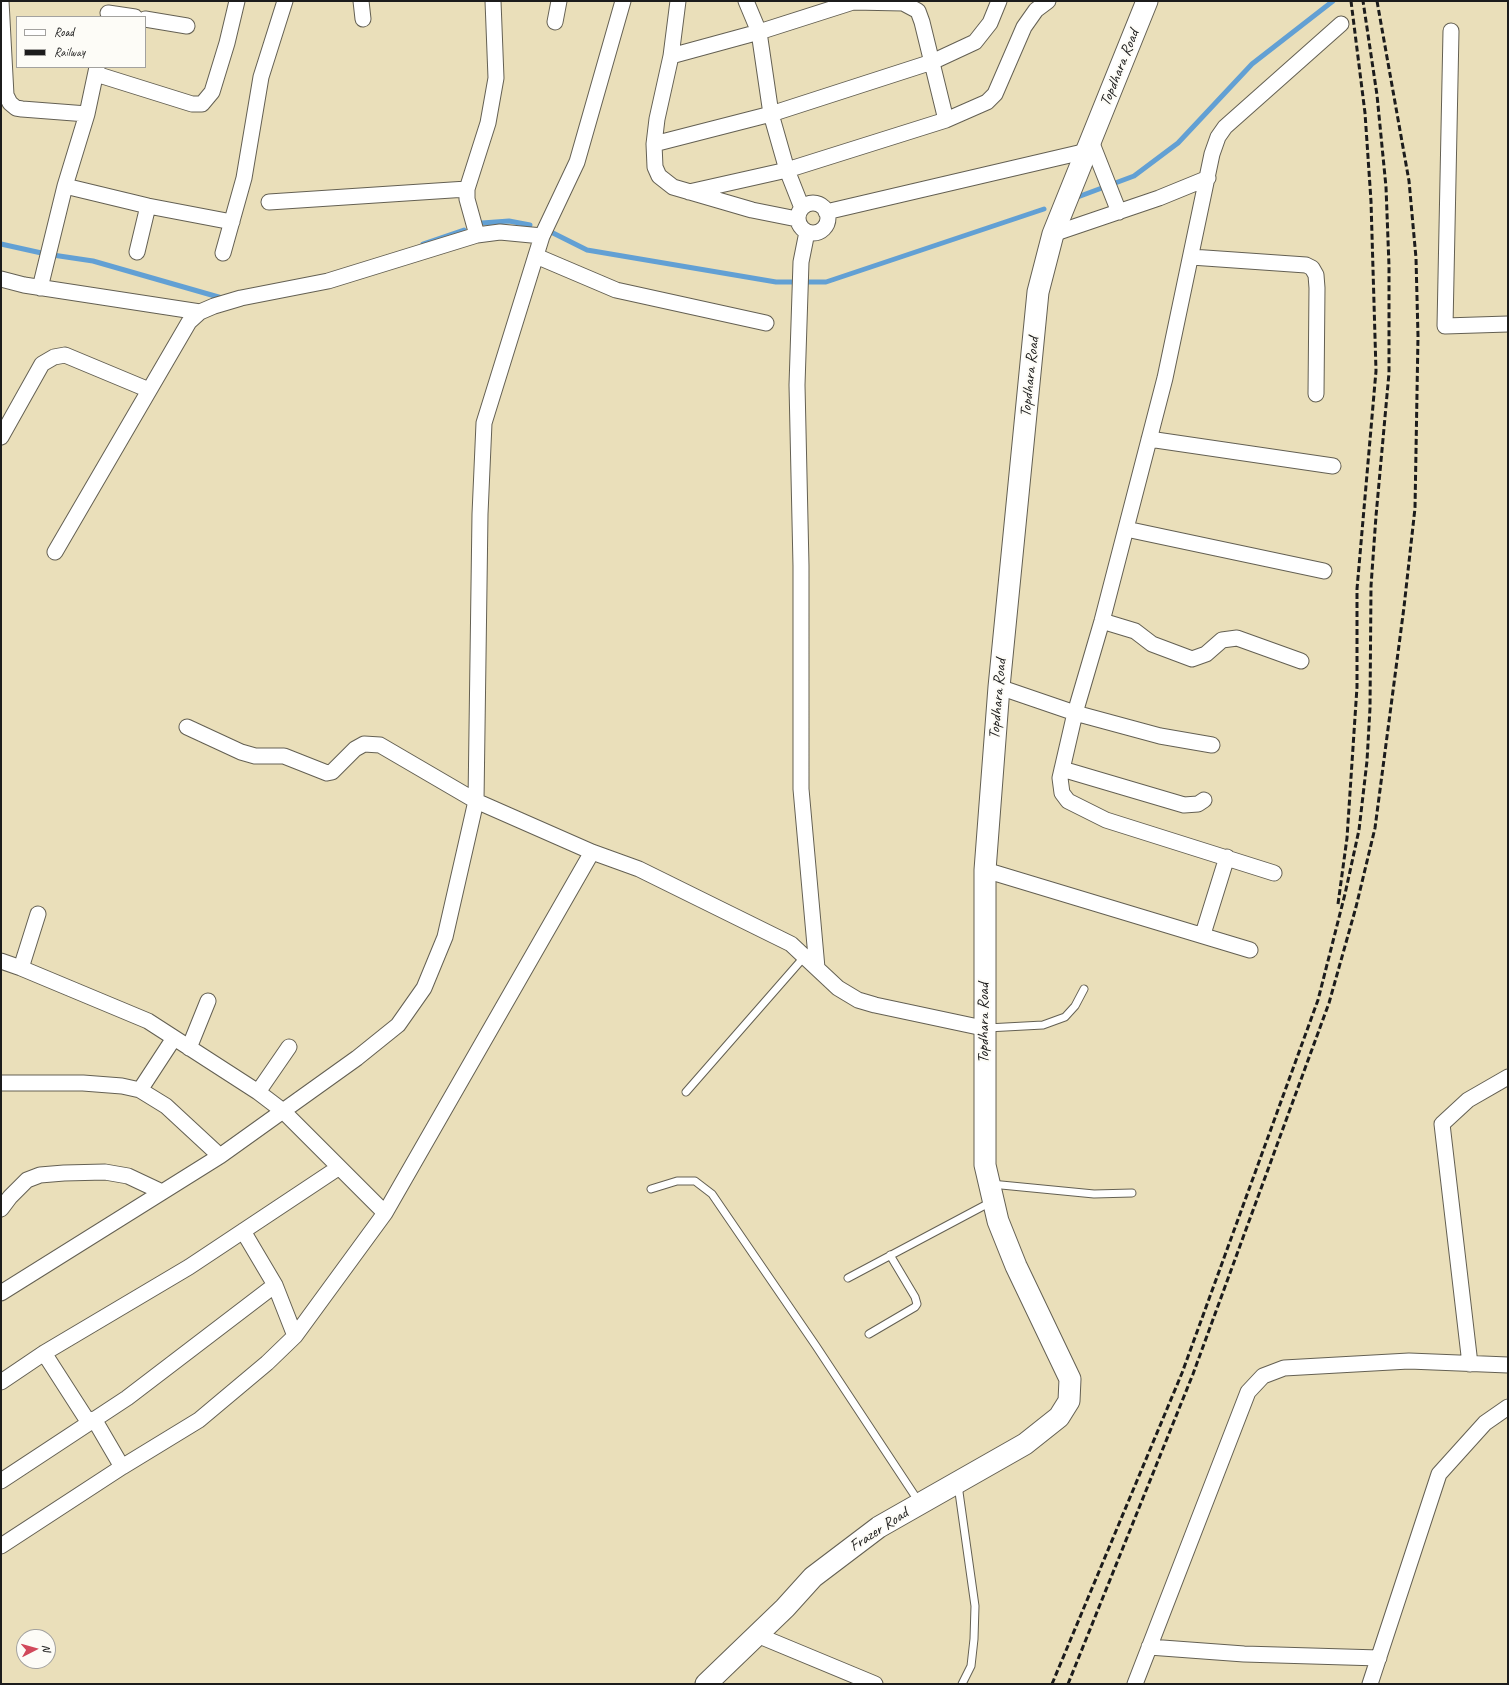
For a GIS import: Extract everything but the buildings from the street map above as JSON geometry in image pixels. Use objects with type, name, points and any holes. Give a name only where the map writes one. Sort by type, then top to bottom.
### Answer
[{"type":"street","points":[[2,1],[6,95],[10,103],[16,108],[22,109],[87,114]]},
{"type":"street","points":[[40,288],[65,186],[87,114],[97,70],[192,104],[202,104],[212,92],[227,43],[237,1]]},
{"type":"street","points":[[224,253],[244,178],[261,77],[285,1]]},
{"type":"street","points":[[362,1],[363,19]]},
{"type":"street","points":[[477,235],[467,199],[467,189],[488,123],[496,78],[493,1]]},
{"type":"street","points":[[555,22],[559,1]]},
{"type":"street","points":[[1,1293],[220,1156],[357,1058],[398,1025],[424,988],[445,937],[476,801],[480,514],[484,423],[542,236],[577,162],[623,1]]},
{"type":"street","points":[[678,1],[671,56],[657,119],[654,144],[655,167],[659,176],[673,187],[752,210],[800,213],[812,203],[823,207],[828,218],[823,229],[818,232],[807,232],[802,229],[800,213],[771,114],[759,32],[746,1]]},
{"type":"street","points":[[654,144],[771,114],[932,62],[975,42],[990,23],[999,1]]},
{"type":"street","points":[[689,192],[787,170],[946,120],[987,102],[995,94],[1024,27],[1036,10],[1048,1]]},
{"type":"street","name":"Topdhara Road","points":[[1069,1401],[1070,1379],[1016,1266],[998,1221],[985,1165],[983,1028],[984,870],[999,687],[1038,292],[1053,234],[1147,1]]},
{"type":"street","points":[[671,56],[759,32],[853,2],[903,4],[918,11],[946,120]]},
{"type":"street","points":[[108,10],[131,16]]},
{"type":"street","points":[[146,19],[187,26]]},
{"type":"street","points":[[1274,873],[1106,820],[1068,801],[1062,793],[1060,778],[1075,713],[1102,622],[1165,378],[1212,154],[1218,137],[1225,127],[1340,24]]},
{"type":"street","points":[[1451,30],[1445,326],[1508,324]]},
{"type":"street","points":[[826,212],[1089,146],[1101,168],[1119,212]]},
{"type":"street","points":[[1053,234],[1119,212],[1208,178]]},
{"type":"street","points":[[65,186],[148,206],[232,222]]},
{"type":"street","points":[[269,202],[467,189]]},
{"type":"street","points":[[137,252],[148,206]]},
{"type":"street","points":[[55,552],[189,322],[200,312],[241,298],[328,281],[477,235],[500,232],[542,236]]},
{"type":"street","points":[[807,232],[800,262],[796,385],[801,566],[801,789],[817,968]]},
{"type":"street","points":[[536,256],[616,290],[766,323]]},
{"type":"street","points":[[1191,257],[1306,265],[1312,268],[1316,275],[1317,288],[1316,394]]},
{"type":"street","points":[[1,279],[40,288],[200,312]]},
{"type":"street","points":[[1,437],[42,364],[54,357],[65,355],[69,356],[149,390]]},
{"type":"street","points":[[1150,438],[1333,466]]},
{"type":"street","points":[[1126,529],[1324,571]]},
{"type":"street","points":[[1102,622],[1135,631],[1152,644],[1192,659],[1206,654],[1222,640],[1237,638],[1301,662]]},
{"type":"street","points":[[999,687],[1075,713],[1160,736],[1212,745]]},
{"type":"street","points":[[187,727],[242,752],[255,756],[284,756],[327,773],[332,772],[355,749],[364,744],[374,743],[380,745],[476,801],[592,852],[639,869],[791,944],[805,955],[838,988],[858,1000],[983,1028]]},
{"type":"street","points":[[1062,769],[1184,805],[1198,804],[1204,800]]},
{"type":"street","points":[[1,1546],[122,1467],[198,1420],[267,1363],[295,1336],[385,1213],[592,852]]},
{"type":"street","points":[[1203,934],[1227,857]]},
{"type":"street","points":[[984,870],[1203,934],[1250,950]]},
{"type":"street","points":[[21,968],[38,914]]},
{"type":"street","points":[[1,961],[148,1021],[258,1092],[282,1111],[385,1213]]},
{"type":"street","points":[[189,1048],[208,1001]]},
{"type":"street","points":[[140,1090],[174,1038]]},
{"type":"street","points":[[258,1092],[289,1047]]},
{"type":"street","points":[[1470,1364],[1442,1124],[1468,1100],[1508,1077]]},
{"type":"street","points":[[1,1083],[83,1083],[122,1086],[140,1090],[166,1106],[220,1156]]},
{"type":"street","points":[[1,1382],[44,1353],[190,1268],[338,1168]]},
{"type":"street","points":[[1,1209],[10,1197],[27,1180],[40,1175],[58,1173],[105,1172],[128,1176],[162,1192]]},
{"type":"street","points":[[243,1231],[275,1285],[295,1336]]},
{"type":"street","points":[[1,1481],[127,1398],[275,1285]]},
{"type":"street","points":[[44,1353],[92,1421],[122,1467]]},
{"type":"street","points":[[1135,1684],[1248,1392],[1264,1376],[1284,1368],[1409,1361],[1508,1364]]},
{"type":"street","name":"Frazer Road","points":[[706,1684],[757,1635],[812,1577],[879,1527],[1025,1444],[1059,1417],[1069,1401]]},
{"type":"street","points":[[1370,1684],[1439,1474],[1485,1423],[1508,1407]]},
{"type":"street","points":[[757,1635],[875,1684]]},
{"type":"street","points":[[1149,1647],[1244,1654],[1379,1658]]},
{"type":"lane","points":[[686,1092],[805,955]]},
{"type":"lane","points":[[983,1028],[1043,1025],[1065,1017],[1075,1006],[1084,989]]},
{"type":"lane","points":[[651,1190],[677,1181],[695,1181],[712,1194],[816,1346],[920,1504]]},
{"type":"lane","points":[[848,1278],[890,1255],[991,1192],[1094,1194],[1132,1193]]},
{"type":"lane","points":[[869,1334],[915,1307],[917,1304],[915,1296],[890,1255]]},
{"type":"lane","points":[[958,1482],[975,1606],[971,1666],[962,1684]]},
{"type":"waterway","points":[[1075,198],[1134,176],[1178,143],[1252,64],[1333,1]]},
{"type":"waterway","points":[[551,232],[587,250],[776,282],[826,282],[1044,209]]},
{"type":"waterway","points":[[482,223],[509,221],[530,225]]},
{"type":"waterway","points":[[423,244],[464,230]]},
{"type":"waterway","points":[[1,244],[46,254],[93,261],[222,298],[225,297]]},
{"type":"railway","points":[[1338,904],[1347,838],[1357,687],[1357,589],[1376,371],[1371,201],[1365,113],[1351,1]]},
{"type":"railway","points":[[1052,1684],[1182,1373],[1318,1000],[1345,894],[1359,830],[1367,761],[1370,708],[1371,586],[1389,373],[1389,266],[1386,187],[1377,95],[1363,1]]},
{"type":"railway","points":[[1068,1684],[1193,1374],[1329,1003],[1356,907],[1375,828],[1404,607],[1415,508],[1418,336],[1416,258],[1409,181],[1377,1]]}]
